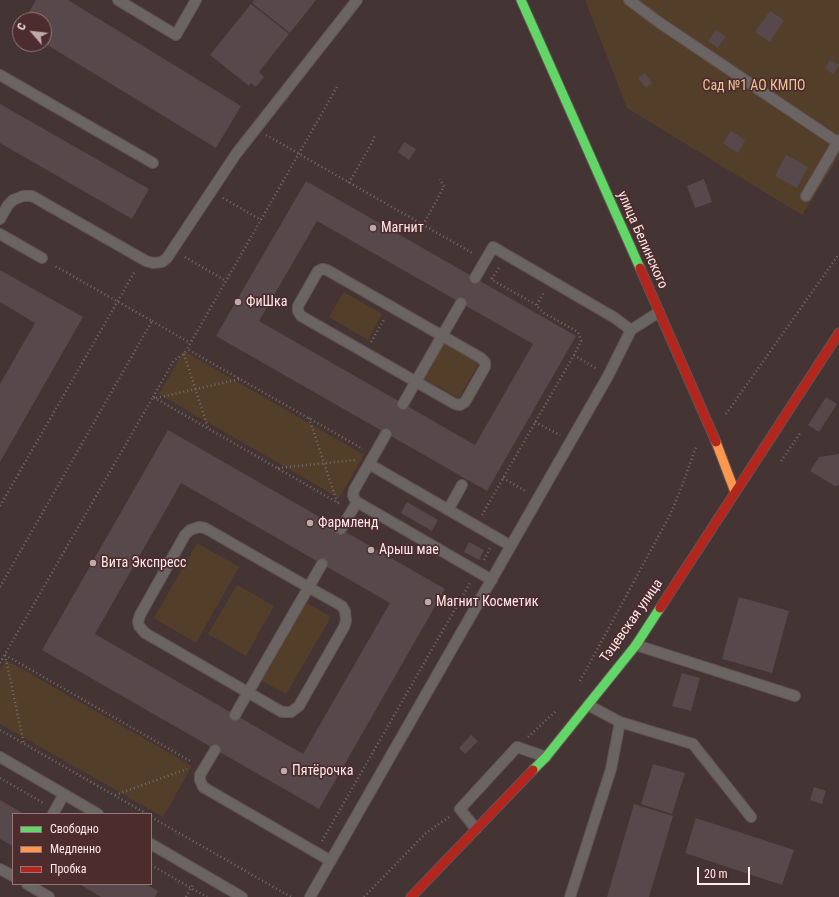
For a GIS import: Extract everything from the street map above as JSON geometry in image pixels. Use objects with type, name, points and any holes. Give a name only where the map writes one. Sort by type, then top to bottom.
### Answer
[{"type":"main road","name":"улица Белинского","points":[[521,0],[708,422],[735,492]]},
{"type":"main road","name":"Тэцевская улица","points":[[411,897],[546,757],[636,645],[839,332]]},
{"type":"lane","points":[[118,0],[176,35],[196,0]]},
{"type":"lane","points":[[0,219],[8,205],[13,200],[23,196],[32,196],[149,263],[158,263],[167,258],[230,162],[357,0]]},
{"type":"lane","points":[[629,0],[660,23],[838,141],[806,196]]},
{"type":"lane","points":[[0,75],[153,163]]},
{"type":"lane","points":[[0,234],[42,258]]},
{"type":"lane","points":[[475,278],[493,247],[615,318],[631,330]]},
{"type":"lane","points":[[325,269],[391,307],[481,358],[485,362],[485,367],[465,402],[460,405],[455,404],[301,316],[297,309],[318,271],[325,269]]},
{"type":"lane","points":[[403,404],[461,303]]},
{"type":"lane","points":[[310,897],[539,498],[608,376],[631,330],[659,312]]},
{"type":"lane","points":[[830,347],[839,357]]},
{"type":"lane","points":[[341,529],[354,506],[354,490],[386,434]]},
{"type":"lane","points":[[371,459],[448,510],[511,546]]},
{"type":"lane","points":[[448,510],[462,485]]},
{"type":"lane","points":[[354,506],[492,580]]},
{"type":"lane","points":[[199,527],[205,528],[308,587],[342,606],[345,611],[346,621],[303,700],[295,710],[287,713],[282,712],[145,633],[141,630],[138,622],[140,615],[185,536],[190,530],[199,527]]},
{"type":"lane","points":[[235,715],[322,564]]},
{"type":"lane","points":[[636,645],[795,696]]},
{"type":"lane","points":[[588,704],[620,722],[693,744],[751,817]]},
{"type":"lane","points":[[570,897],[611,769],[620,722]]},
{"type":"lane","points":[[476,829],[460,809],[517,747],[546,757]]},
{"type":"lane","points":[[215,750],[201,767],[200,780],[203,787],[331,861]]},
{"type":"lane","points":[[0,757],[96,813]]},
{"type":"lane","points":[[54,812],[64,794]]},
{"type":"lane","points":[[152,845],[227,893],[242,897]]},
{"type":"lane","points":[[0,869],[12,875]]},
{"type":"lane","points":[[28,885],[49,897]]},
{"type":"path","points":[[0,662],[154,397],[172,362],[184,354],[337,88]]},
{"type":"path","points":[[256,129],[485,261],[492,280],[535,304],[544,313],[578,332],[581,341],[574,355],[476,526]]},
{"type":"path","points":[[349,183],[374,139],[374,135]]},
{"type":"path","points":[[423,224],[444,187],[440,179]]},
{"type":"path","points":[[211,191],[261,220]]},
{"type":"path","points":[[172,250],[226,281]]},
{"type":"path","points":[[723,418],[839,254]]},
{"type":"path","points":[[42,258],[190,343]]},
{"type":"path","points":[[0,506],[142,259]]},
{"type":"path","points":[[365,353],[391,307]]},
{"type":"path","points":[[0,587],[152,321]]},
{"type":"path","points":[[187,349],[309,418],[371,459]]},
{"type":"path","points":[[184,354],[208,428]]},
{"type":"path","points":[[574,355],[608,376]]},
{"type":"path","points":[[154,397],[240,379]]},
{"type":"path","points":[[154,397],[337,502],[354,506]]},
{"type":"path","points":[[309,418],[337,502]]},
{"type":"path","points":[[536,422],[571,441]]},
{"type":"path","points":[[579,682],[670,515],[696,447]]},
{"type":"path","points":[[278,468],[371,459]]},
{"type":"path","points":[[503,478],[539,498]]},
{"type":"path","points":[[316,852],[496,537]]},
{"type":"path","points":[[5,655],[25,744]]},
{"type":"path","points":[[5,655],[201,767]]},
{"type":"path","points":[[517,747],[561,706]]},
{"type":"path","points":[[0,730],[145,813]]},
{"type":"path","points":[[114,795],[201,767]]},
{"type":"path","points":[[0,778],[54,812]]},
{"type":"path","points":[[364,897],[426,833],[460,809]]},
{"type":"path","points":[[152,818],[291,897]]},
{"type":"path","points":[[186,897],[191,888],[207,897]]},
{"type":"green space","name":"Сад №1 АО КМПО","points":[[585,0],[839,0],[839,157],[802,215],[627,108]]},
{"type":"green space","points":[[344,292],[382,314],[368,340],[329,317]]},
{"type":"green space","points":[[443,343],[479,363],[459,398],[423,378]]},
{"type":"green space","points":[[184,351],[364,455],[339,498],[159,394]]},
{"type":"green space","points":[[197,543],[239,567],[196,643],[154,618]]},
{"type":"green space","points":[[237,585],[274,606],[246,656],[208,634]]},
{"type":"green space","points":[[305,602],[331,617],[286,694],[260,680]]},
{"type":"green space","points":[[6,660],[192,766],[163,817],[0,724],[0,670]]},
{"type":"building","points":[[36,0],[68,0],[241,106],[216,148],[52,48],[52,12],[29,12]]},
{"type":"building","points":[[254,0],[316,0],[290,33],[252,3]]},
{"type":"building","points":[[251,4],[289,34],[259,72],[264,77],[256,87],[251,83],[249,86],[210,55]]},
{"type":"building","points":[[770,11],[784,20],[770,42],[755,32]]},
{"type":"building","points":[[716,30],[726,36],[718,48],[708,41]]},
{"type":"building","points":[[830,60],[839,65],[833,74],[825,68]]},
{"type":"building","points":[[645,73],[652,83],[646,88],[638,78]]},
{"type":"building","points":[[0,104],[149,189],[132,219],[0,143]]},
{"type":"building","points":[[731,131],[745,140],[738,153],[723,143]]},
{"type":"building","points":[[404,142],[416,149],[409,160],[398,152]]},
{"type":"building","points":[[786,155],[808,167],[797,188],[775,176]]},
{"type":"building","points":[[704,179],[712,202],[695,208],[687,186]]},
{"type":"building","points":[[306,181],[576,336],[487,491],[216,336]],"holes":[[[317,221],[533,344],[475,445],[259,321]]]},
{"type":"building","points":[[0,270],[83,317],[0,462],[0,384],[35,323],[0,302]]},
{"type":"building","points":[[826,397],[837,404],[819,432],[808,425]]},
{"type":"building","points":[[168,430],[445,589],[319,809],[42,650]],"holes":[[[181,483],[390,603],[303,754],[95,634]]]},
{"type":"building","points":[[839,454],[839,485],[835,486],[810,471],[819,457]]},
{"type":"building","points":[[407,502],[438,520],[432,531],[401,513]]},
{"type":"building","points":[[469,542],[484,550],[479,560],[464,552]]},
{"type":"building","points":[[739,597],[789,611],[772,673],[722,659]]},
{"type":"building","points":[[682,673],[700,678],[691,711],[672,706]]},
{"type":"building","points":[[471,735],[478,741],[465,754],[459,748]]},
{"type":"building","points":[[653,764],[685,773],[672,814],[641,804]]},
{"type":"building","points":[[814,787],[826,791],[822,804],[810,800]]},
{"type":"building","points":[[0,800],[22,813],[12,813],[12,845],[0,839]]},
{"type":"building","points":[[634,804],[673,816],[649,897],[607,897]]},
{"type":"building","points":[[696,818],[794,850],[782,885],[685,853]]},
{"type":"building","points":[[81,885],[148,885],[158,891],[155,897],[101,897]]},
{"type":"traffic: fast","points":[[521,0],[640,268]]},
{"type":"traffic: fast","points":[[533,770],[546,757],[636,645],[660,608]]},
{"type":"traffic: slow","points":[[716,442],[735,492]]},
{"type":"traffic: jam","points":[[640,268],[716,442]]},
{"type":"traffic: jam","points":[[660,608],[839,333]]},
{"type":"traffic: jam","points":[[411,897],[533,770]]},
{"type":"place","name":"Магнит","points":[[373,228]]},
{"type":"place","name":"ФиШка","points":[[238,302]]},
{"type":"place","name":"Фармленд","points":[[310,523]]},
{"type":"place","name":"Арыш мае","points":[[371,550]]},
{"type":"place","name":"Вита Экспресс","points":[[93,563]]},
{"type":"place","name":"Магнит Косметик","points":[[428,602]]},
{"type":"place","name":"Пятёрочка","points":[[284,771]]}]
